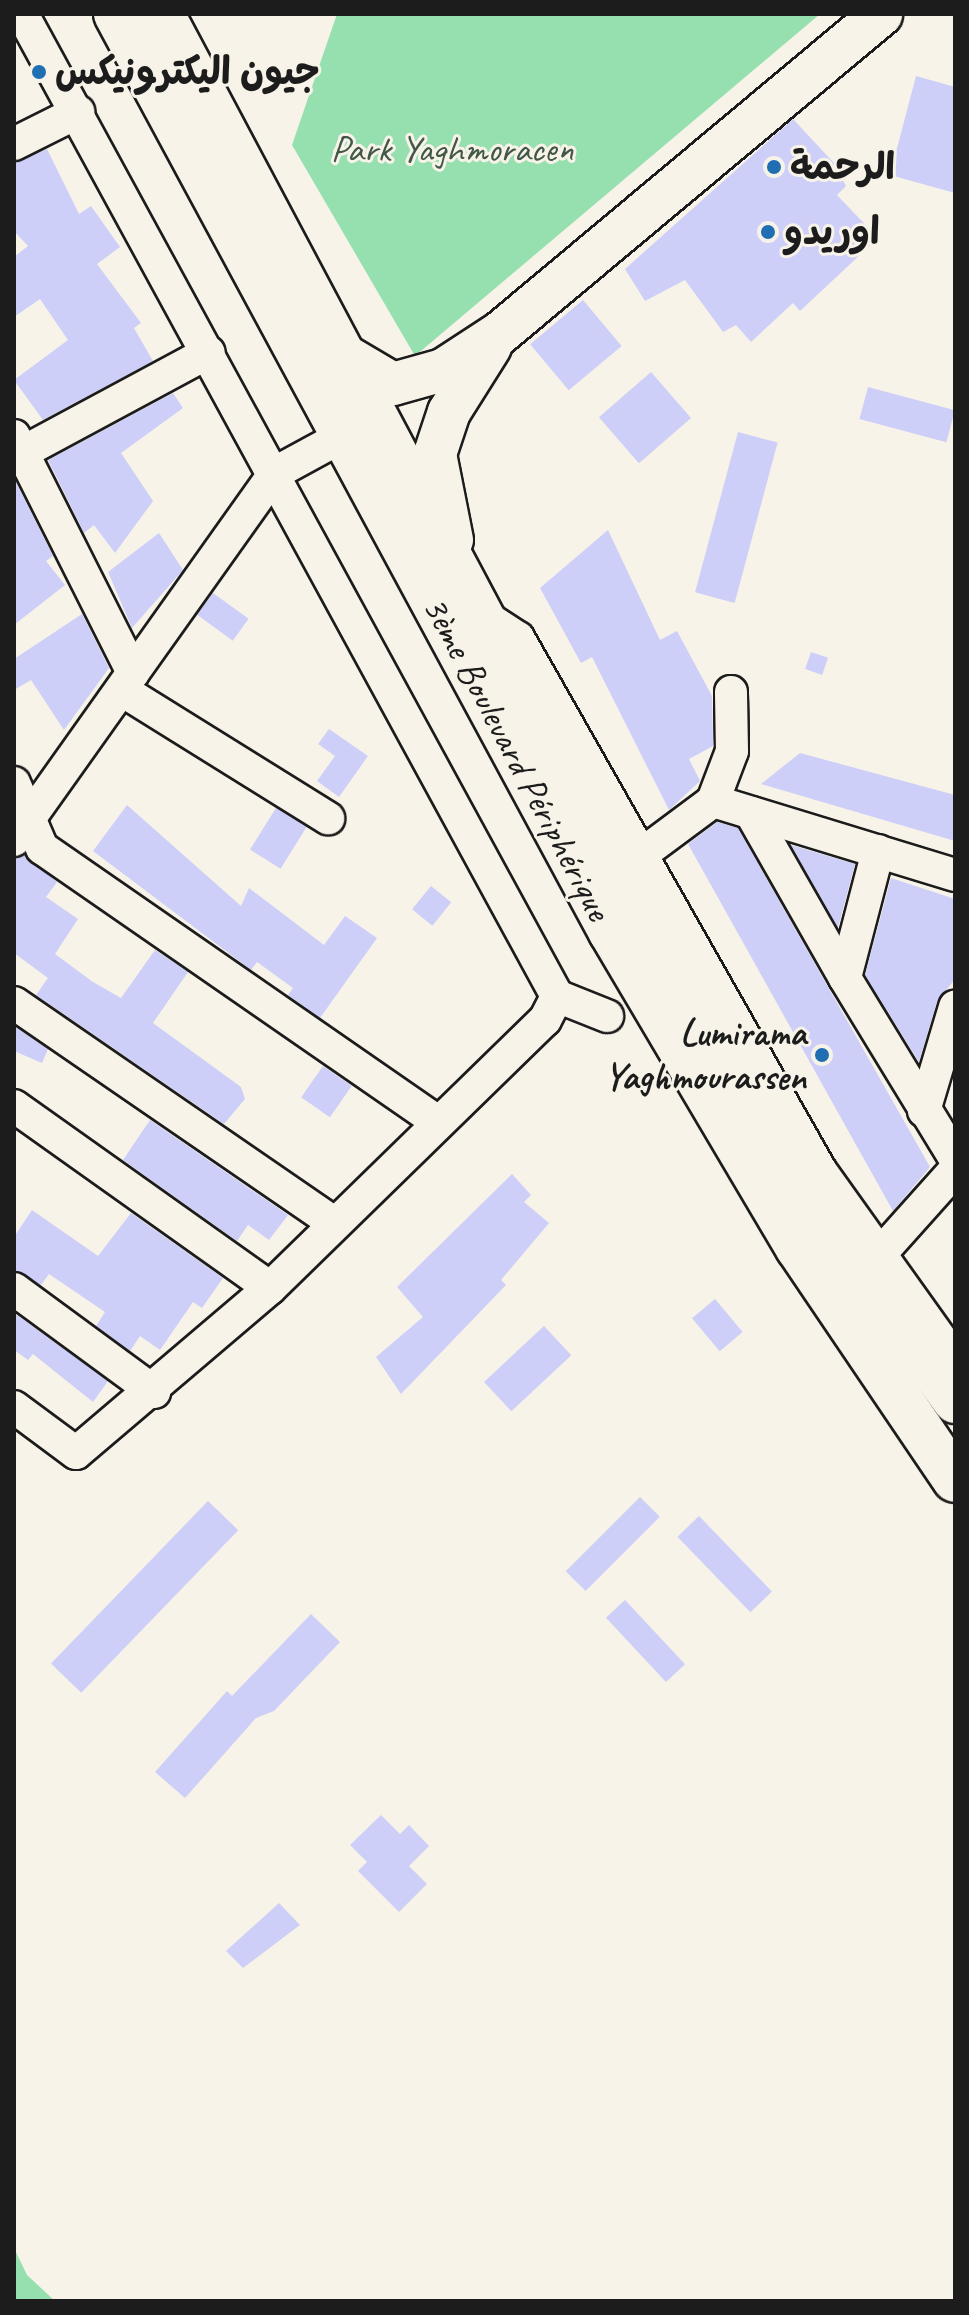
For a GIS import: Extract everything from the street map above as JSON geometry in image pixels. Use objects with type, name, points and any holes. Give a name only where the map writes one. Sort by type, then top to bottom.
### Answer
[{"type":"highway","name":"3ème Boulevard Périphérique","points":[[116,14],[611,932],[798,1248],[955,1480]]},
{"type":"highway","name":"3ème Boulevard Périphérique","points":[[162,14],[604,847],[813,1204],[955,1401]]},
{"type":"main road","points":[[344,355],[372,377],[412,383],[500,333],[881,14]]},
{"type":"main road","points":[[480,613],[438,497],[435,454],[449,412],[500,333]]},
{"type":"street","points":[[22,14],[275,473],[557,996],[607,1016]]},
{"type":"street","points":[[14,144],[78,112]]},
{"type":"street","points":[[209,352],[17,449],[128,682],[328,818]]},
{"type":"street","points":[[22,828],[275,473],[343,436]]},
{"type":"street","points":[[480,613],[518,638],[820,1170],[955,1359]]},
{"type":"street","points":[[642,854],[713,801],[732,751],[731,692]]},
{"type":"street","points":[[14,783],[22,828],[42,848],[436,1121]]},
{"type":"street","points":[[713,801],[955,875]]},
{"type":"street","points":[[751,813],[845,978],[955,1158]]},
{"type":"street","points":[[845,978],[878,851]]},
{"type":"street","points":[[14,1407],[76,1453],[154,1392],[270,1288],[331,1221],[545,1020],[557,996]]},
{"type":"street","points":[[14,1003],[331,1221]]},
{"type":"street","points":[[924,1111],[955,1007]]},
{"type":"street","points":[[14,1106],[270,1288]]},
{"type":"street","points":[[880,1254],[955,1170]]},
{"type":"street","points":[[14,1289],[154,1392]]},
{"type":"green space","name":"Park Yaghmoracen","points":[[337,14],[820,14],[415,356],[292,145]]},
{"type":"green space","points":[[14,2248],[27,2275],[55,2301],[14,2301]]},
{"type":"building","points":[[916,76],[955,87],[955,193],[890,175]]},
{"type":"building","name":"اوريدو","points":[[793,119],[834,163],[846,186],[837,195],[878,238],[800,311],[793,303],[751,342],[736,325],[723,332],[685,280],[645,301],[625,269]]},
{"type":"building","points":[[47,149],[79,214],[91,206],[120,247],[97,264],[141,323],[134,328],[153,361],[43,420],[14,380],[68,340],[40,299],[14,317],[14,257],[28,246],[14,231],[14,163]]},
{"type":"building","points":[[583,300],[622,346],[569,390],[530,344]]},
{"type":"building","points":[[651,372],[691,418],[639,463],[599,417]]},
{"type":"building","points":[[868,387],[955,410],[946,442],[859,419]]},
{"type":"building","points":[[173,393],[183,408],[121,453],[153,501],[115,553],[94,525],[84,533],[48,460]]},
{"type":"building","points":[[738,432],[778,443],[735,603],[695,592]]},
{"type":"building","points":[[14,478],[53,556],[46,561],[65,585],[14,625]]},
{"type":"building","points":[[608,530],[660,640],[677,631],[712,696],[713,746],[689,759],[700,781],[669,810],[592,657],[581,663],[540,588]]},
{"type":"building","points":[[159,533],[183,570],[132,628],[108,572]]},
{"type":"building","points":[[213,593],[249,619],[233,641],[197,615]]},
{"type":"building","points":[[82,614],[109,668],[64,730],[31,680],[14,690],[14,659]]},
{"type":"building","points":[[811,652],[828,658],[822,675],[805,669]]},
{"type":"building","points":[[329,729],[368,756],[339,797],[317,781],[335,756],[318,744]]},
{"type":"building","points":[[800,753],[955,795],[955,841],[761,784]]},
{"type":"building","points":[[127,805],[241,906],[249,888],[324,945],[345,916],[377,938],[320,1018],[288,995],[293,988],[257,962],[251,970],[93,851]]},
{"type":"building","points":[[276,808],[307,827],[281,869],[250,850]]},
{"type":"building","points":[[717,822],[738,828],[930,1167],[893,1211],[688,844]]},
{"type":"building","points":[[791,845],[855,864],[838,928]]},
{"type":"building","points":[[24,855],[57,882],[46,897],[78,919],[55,954],[93,982],[121,998],[155,950],[188,972],[153,1023],[241,1087],[245,1099],[224,1124],[36,995],[48,978],[14,953],[14,859]]},
{"type":"building","points":[[891,878],[955,899],[955,979],[937,1002],[919,1062],[865,975]]},
{"type":"building","points":[[431,886],[451,902],[432,926],[412,909]]},
{"type":"building","points":[[14,1026],[48,1049],[42,1063],[14,1051]]},
{"type":"building","points":[[323,1066],[352,1086],[330,1117],[301,1097]]},
{"type":"building","points":[[150,1120],[288,1215],[269,1240],[248,1225],[237,1241],[123,1160]]},
{"type":"building","points":[[512,1174],[531,1195],[524,1202],[549,1223],[501,1280],[506,1285],[401,1394],[376,1357],[423,1317],[397,1287]]},
{"type":"building","points":[[32,1210],[98,1256],[131,1213],[223,1278],[202,1308],[193,1302],[160,1350],[140,1336],[130,1351],[96,1326],[105,1312],[49,1274],[41,1285],[14,1270],[14,1237]]},
{"type":"building","points":[[715,1299],[743,1332],[720,1351],[692,1318]]},
{"type":"building","points":[[14,1313],[108,1381],[93,1402],[33,1354],[28,1360],[14,1350]]},
{"type":"building","points":[[544,1326],[571,1355],[511,1411],[484,1382]]},
{"type":"building","points":[[640,1497],[660,1517],[586,1591],[566,1571]]},
{"type":"building","points":[[208,1501],[238,1530],[81,1693],[51,1664]]},
{"type":"building","points":[[699,1516],[772,1592],[750,1612],[677,1537]]},
{"type":"building","points":[[625,1600],[685,1664],[666,1682],[606,1618]]},
{"type":"building","points":[[311,1614],[340,1642],[274,1711],[256,1718],[185,1798],[155,1772],[227,1691],[232,1696]]},
{"type":"building","points":[[381,1815],[400,1834],[409,1825],[429,1846],[409,1866],[427,1884],[399,1912],[358,1871],[367,1862],[350,1845]]},
{"type":"building","points":[[279,1903],[300,1925],[243,1968],[226,1951]]},
{"type":"place","name":"جيون اليكترونيكس","points":[[39,72]]},
{"type":"place","name":"الرحمة","points":[[774,167]]},
{"type":"place","name":"اوريدو","points":[[768,232]]},
{"type":"place","name":"Lumirama Yaghmourassen","points":[[822,1055]]}]
